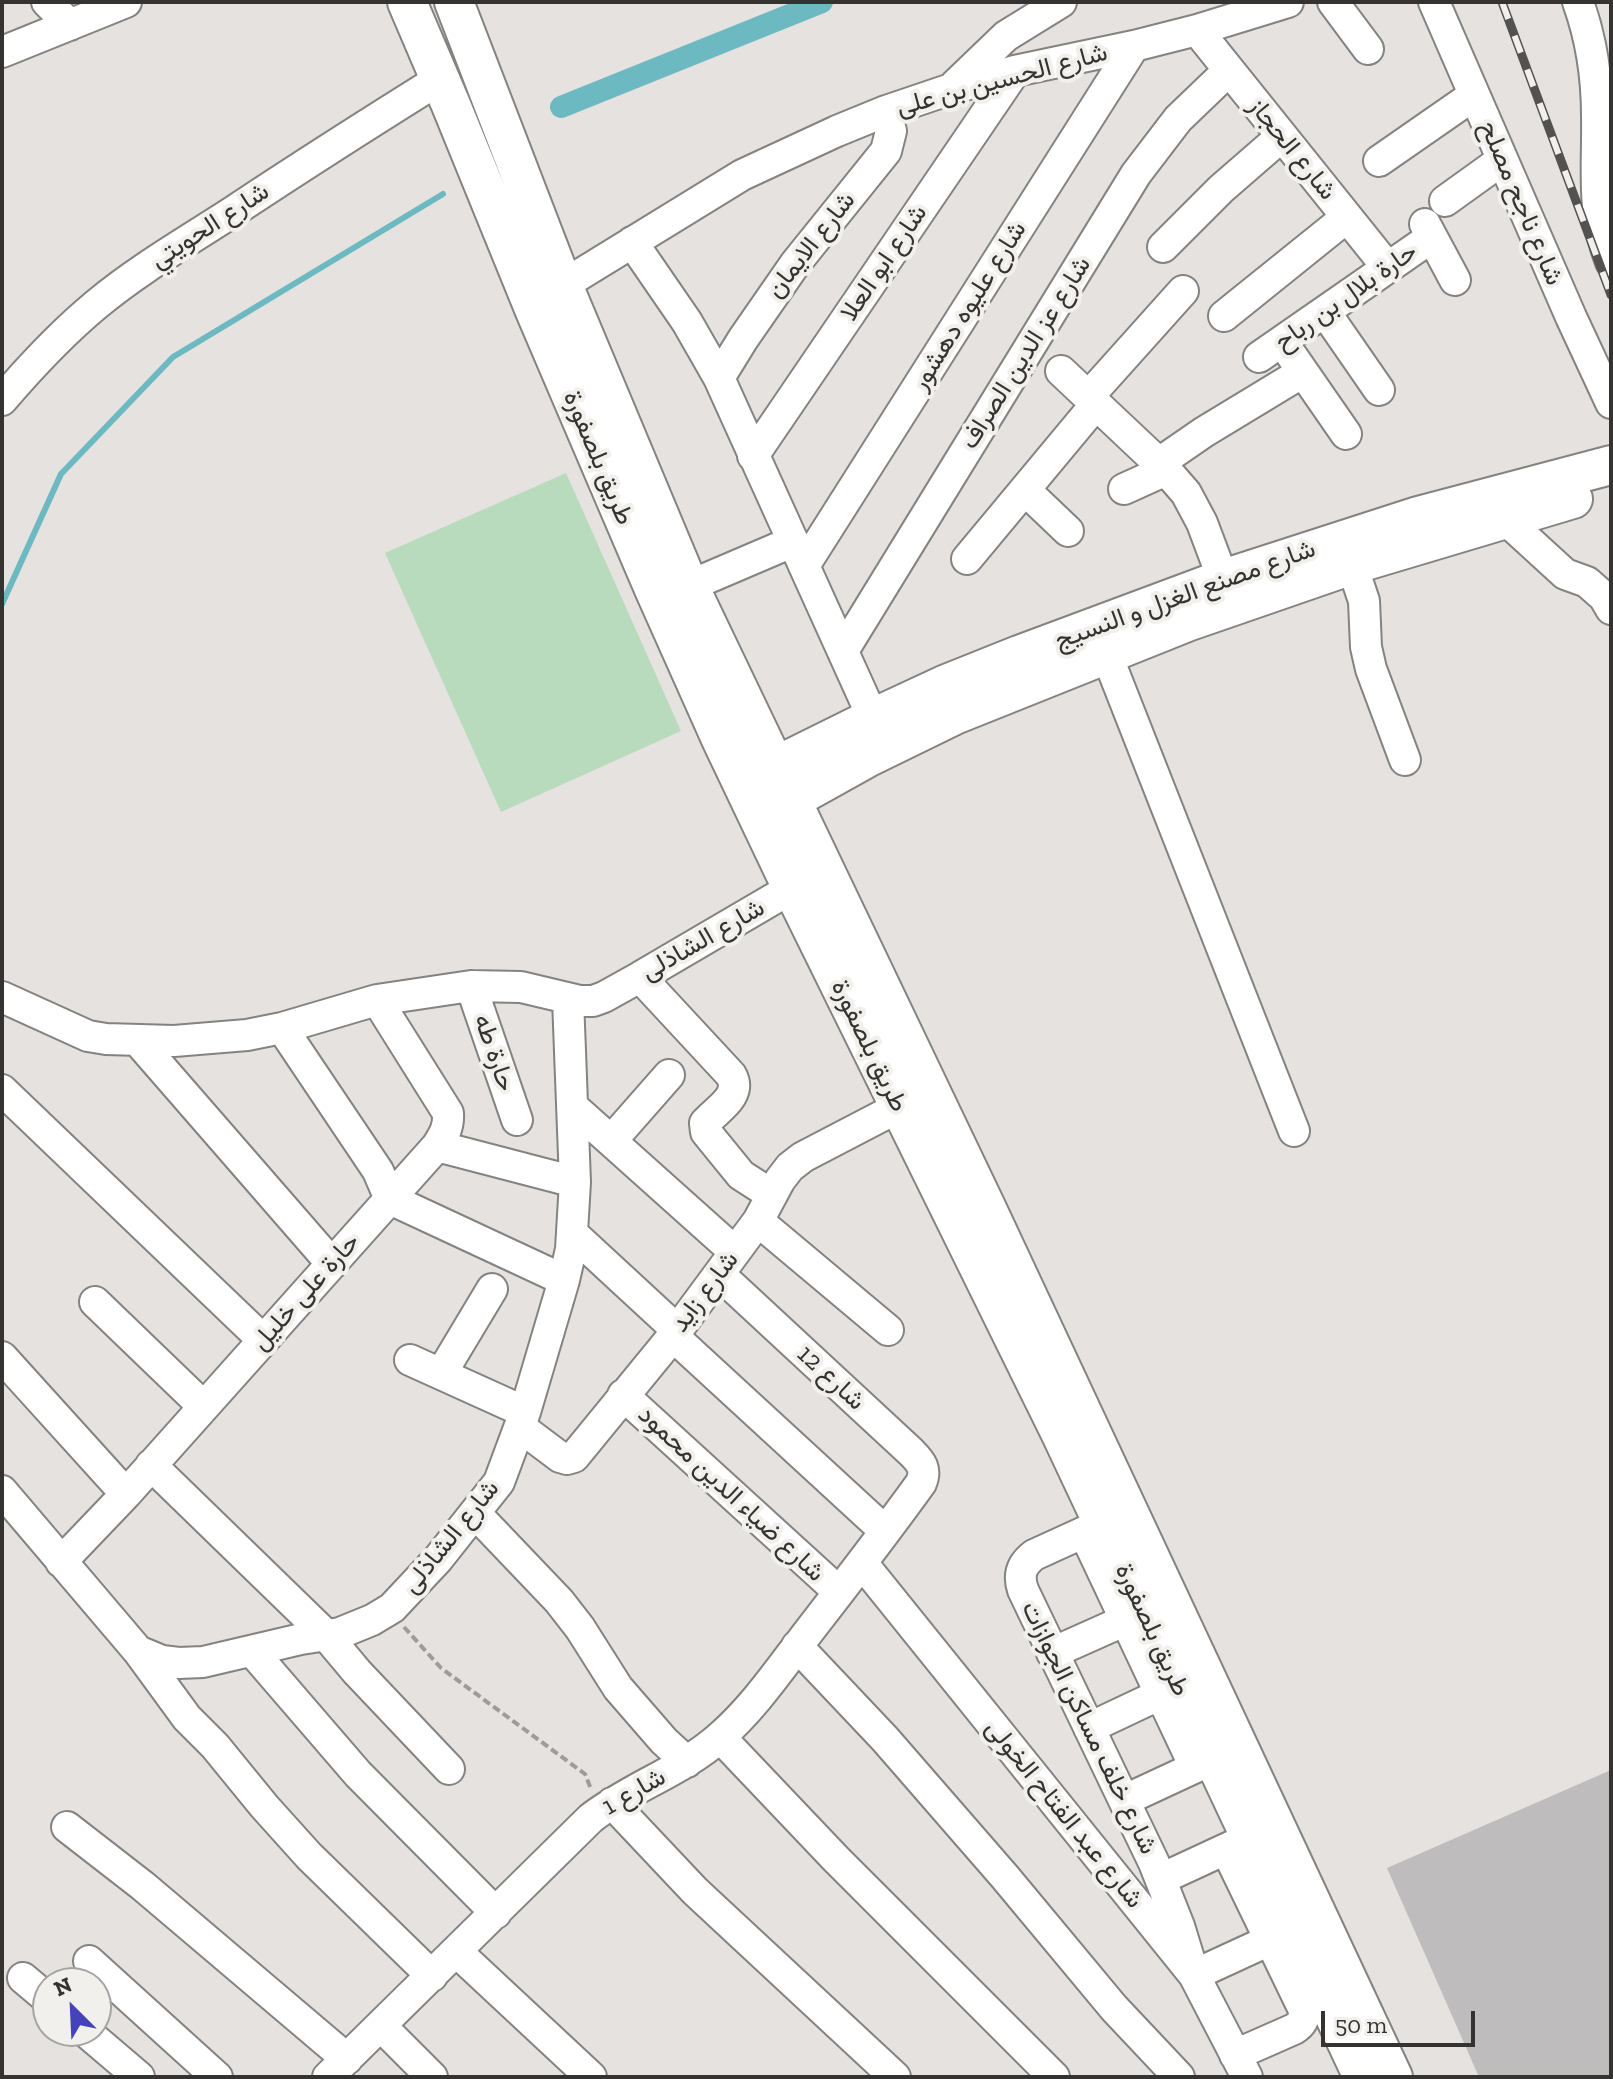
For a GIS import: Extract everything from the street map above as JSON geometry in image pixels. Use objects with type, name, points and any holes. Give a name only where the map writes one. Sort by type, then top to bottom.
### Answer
[{"type":"main road","points":[[413,16],[456,3]]},
{"type":"main road","name":"طريق بلصفورة","points":[[456,3],[488,93],[535,311],[721,739],[899,1107],[971,1215],[1393,2077]]},
{"type":"main road","name":"طريق بلصفورة","points":[[413,16],[446,92],[511,204],[563,285],[689,586],[790,801],[971,1215],[1061,1434],[1093,1528],[1204,1763],[1238,1843],[1363,2077]]},
{"type":"main road","name":"شارع مصنع الغزل و النسيج","points":[[774,767],[873,718],[950,700],[1100,640],[1223,579],[1347,552],[1501,507],[1611,465]]},
{"type":"main road","name":"شارع مصنع الغزل و النسيج","points":[[1501,507],[1611,489]]},
{"type":"main road","name":"شارع مصنع الغزل و النسيج","points":[[1100,640],[1269,592],[1347,552]]},
{"type":"main road","name":"شارع مصنع الغزل و النسيج","points":[[790,801],[869,757],[950,700]]},
{"type":"street","points":[[47,2],[70,25]]},
{"type":"street","points":[[6,45],[70,25],[126,2]]},
{"type":"street","points":[[951,89],[1006,36],[1061,2]]},
{"type":"street","name":"شارع الحسين بن على","points":[[563,285],[742,175],[886,111],[1015,71],[1134,46],[1288,2]]},
{"type":"street","points":[[1333,2],[1368,49]]},
{"type":"street","name":"شارع ناجح مصلح","points":[[1434,2],[1611,403]]},
{"type":"street","points":[[1586,11],[1595,85],[1596,189],[1609,249]]},
{"type":"street","name":"شارع الحجاز","points":[[1197,30],[1388,268]]},
{"type":"street","name":"شارع عليوه دهشور","points":[[798,554],[1134,46]]},
{"type":"street","name":"شارع ابو العلا","points":[[753,456],[1015,71]]},
{"type":"street","name":"شارع عز الدين الصراف","points":[[843,651],[1136,174],[1178,119],[1228,71]]},
{"type":"street","name":"شارع الحويتي","points":[[2,400],[64,333],[136,275],[338,142],[446,92]]},
{"type":"street","points":[[1379,161],[1474,95]]},
{"type":"street","name":"شارع الايمان","points":[[719,378],[795,264],[886,151],[891,131],[886,111]]},
{"type":"street","points":[[1163,247],[1221,189],[1282,136]]},
{"type":"street","points":[[1445,201],[1502,160]]},
{"type":"street","points":[[1224,316],[1347,217]]},
{"type":"street","name":"حارة بلال بن رباح","points":[[1303,372],[1271,349],[1388,268],[1428,230],[1455,280]]},
{"type":"street","points":[[632,242],[687,322],[719,378],[873,718]]},
{"type":"street","points":[[967,559],[1025,490],[1092,400],[1183,291]]},
{"type":"street","points":[[1325,312],[1379,390]]},
{"type":"street","points":[[1061,371],[1162,466],[1186,493],[1195,507],[1223,579]]},
{"type":"street","points":[[1124,489],[1162,466],[1215,425],[1303,372],[1346,434]]},
{"type":"street","points":[[1025,490],[1068,531]]},
{"type":"street","points":[[1501,507],[1565,574],[1587,582],[1604,597],[1611,609]]},
{"type":"street","points":[[1347,552],[1364,601],[1366,647],[1371,669],[1405,760]]},
{"type":"street","points":[[689,586],[798,554]]},
{"type":"street","points":[[1100,640],[1294,1131]]},
{"type":"street","name":"شارع الشاذلى","points":[[2,997],[88,1036],[138,1041],[211,1040],[247,1035],[377,1000],[471,986],[521,987],[568,999],[593,1001],[792,888]]},
{"type":"street","points":[[640,977],[735,1082],[732,1096],[705,1123],[706,1132],[765,1208],[888,1330]]},
{"type":"street","name":"حارة طه","points":[[471,986],[517,1120]]},
{"type":"street","name":"شارع الشاذلى","points":[[138,1651],[162,1661],[203,1662],[353,1629],[392,1608],[444,1551],[499,1482],[523,1419],[564,1280],[572,1233],[575,1182],[568,999]]},
{"type":"street","name":"حارة على خليل","points":[[61,1562],[126,1494],[445,1134],[449,1123],[448,1113],[377,1000]]},
{"type":"street","points":[[282,1028],[378,1171],[390,1199],[564,1280]]},
{"type":"street","points":[[138,1041],[332,1264]]},
{"type":"street","points":[[611,1141],[669,1075]]},
{"type":"street","points":[[2,1090],[263,1340]]},
{"type":"street","points":[[573,1107],[611,1141],[727,1263]]},
{"type":"street","name":"شارع زايد","points":[[523,1419],[560,1457],[574,1457],[675,1333],[727,1263],[785,1174],[803,1157],[899,1107]]},
{"type":"street","points":[[437,1146],[575,1182]]},
{"type":"street","points":[[572,1233],[885,1531]]},
{"type":"street","name":"شارع 12","points":[[727,1263],[918,1458],[925,1474],[916,1489]]},
{"type":"street","points":[[441,1374],[492,1289]]},
{"type":"street","points":[[95,1302],[203,1406]]},
{"type":"street","points":[[2,1357],[126,1494]]},
{"type":"street","points":[[410,1360],[523,1419]]},
{"type":"street","name":"شارع ضياء الدين محمود","points":[[623,1395],[839,1592]]},
{"type":"street","points":[[151,1465],[326,1635],[449,1769]]},
{"type":"street","name":"شارع 1","points":[[338,2068],[591,1818],[687,1762],[720,1737],[761,1694],[916,1489]]},
{"type":"street","points":[[2,1491],[138,1651],[187,1718],[225,1757],[264,1806],[309,1856],[432,1976]]},
{"type":"street","points":[[475,1513],[559,1601],[618,1688],[664,1741],[687,1762]]},
{"type":"street","points":[[1093,1528],[1126,1620],[1161,1694],[1204,1763],[1125,1800]]},
{"type":"street","name":"شارع خلف مساكن الجوازات","points":[[1093,1528],[1034,1555],[1026,1561],[1020,1580],[1161,1879],[1194,1975]]},
{"type":"street","name":"شارع عبد الفتاح الخولى","points":[[862,1563],[1194,1975],[1241,2066]]},
{"type":"street","points":[[1052,1653],[1126,1620]]},
{"type":"street","points":[[797,1646],[885,1739],[1114,2008],[1179,2077]]},
{"type":"street","points":[[252,1651],[358,1774],[496,1913]]},
{"type":"street","points":[[1089,1728],[1161,1694]]},
{"type":"street","points":[[720,1737],[836,1859],[1054,2077]]},
{"type":"street","points":[[606,1807],[895,2077]]},
{"type":"street","points":[[67,1827],[143,1886],[338,2068]]},
{"type":"street","points":[[1161,1879],[1238,1843],[1270,1940],[1304,2010],[1301,2025],[1241,2066]]},
{"type":"street","points":[[1194,1975],[1270,1940]]},
{"type":"street","points":[[457,1952],[591,2077]]},
{"type":"street","points":[[89,1961],[217,2077]]},
{"type":"street","points":[[23,1978],[32,1986]]},
{"type":"street","points":[[381,2026],[432,2077]]},
{"type":"street","points":[[104,2047],[139,2077]]},
{"type":"path","points":[[392,1608],[409,1635],[441,1668],[585,1774],[606,1807]]},
{"type":"green space","points":[[566,473],[681,731],[501,812],[385,553]]},
{"type":"building","points":[[1611,1770],[1611,2077],[1479,2077],[1387,1868]]},
{"type":"waterway","points":[[561,107],[822,2]]},
{"type":"waterway","points":[[2,604],[61,474],[173,357],[443,194]]},
{"type":"railway","points":[[1502,2],[1611,295]]}]
